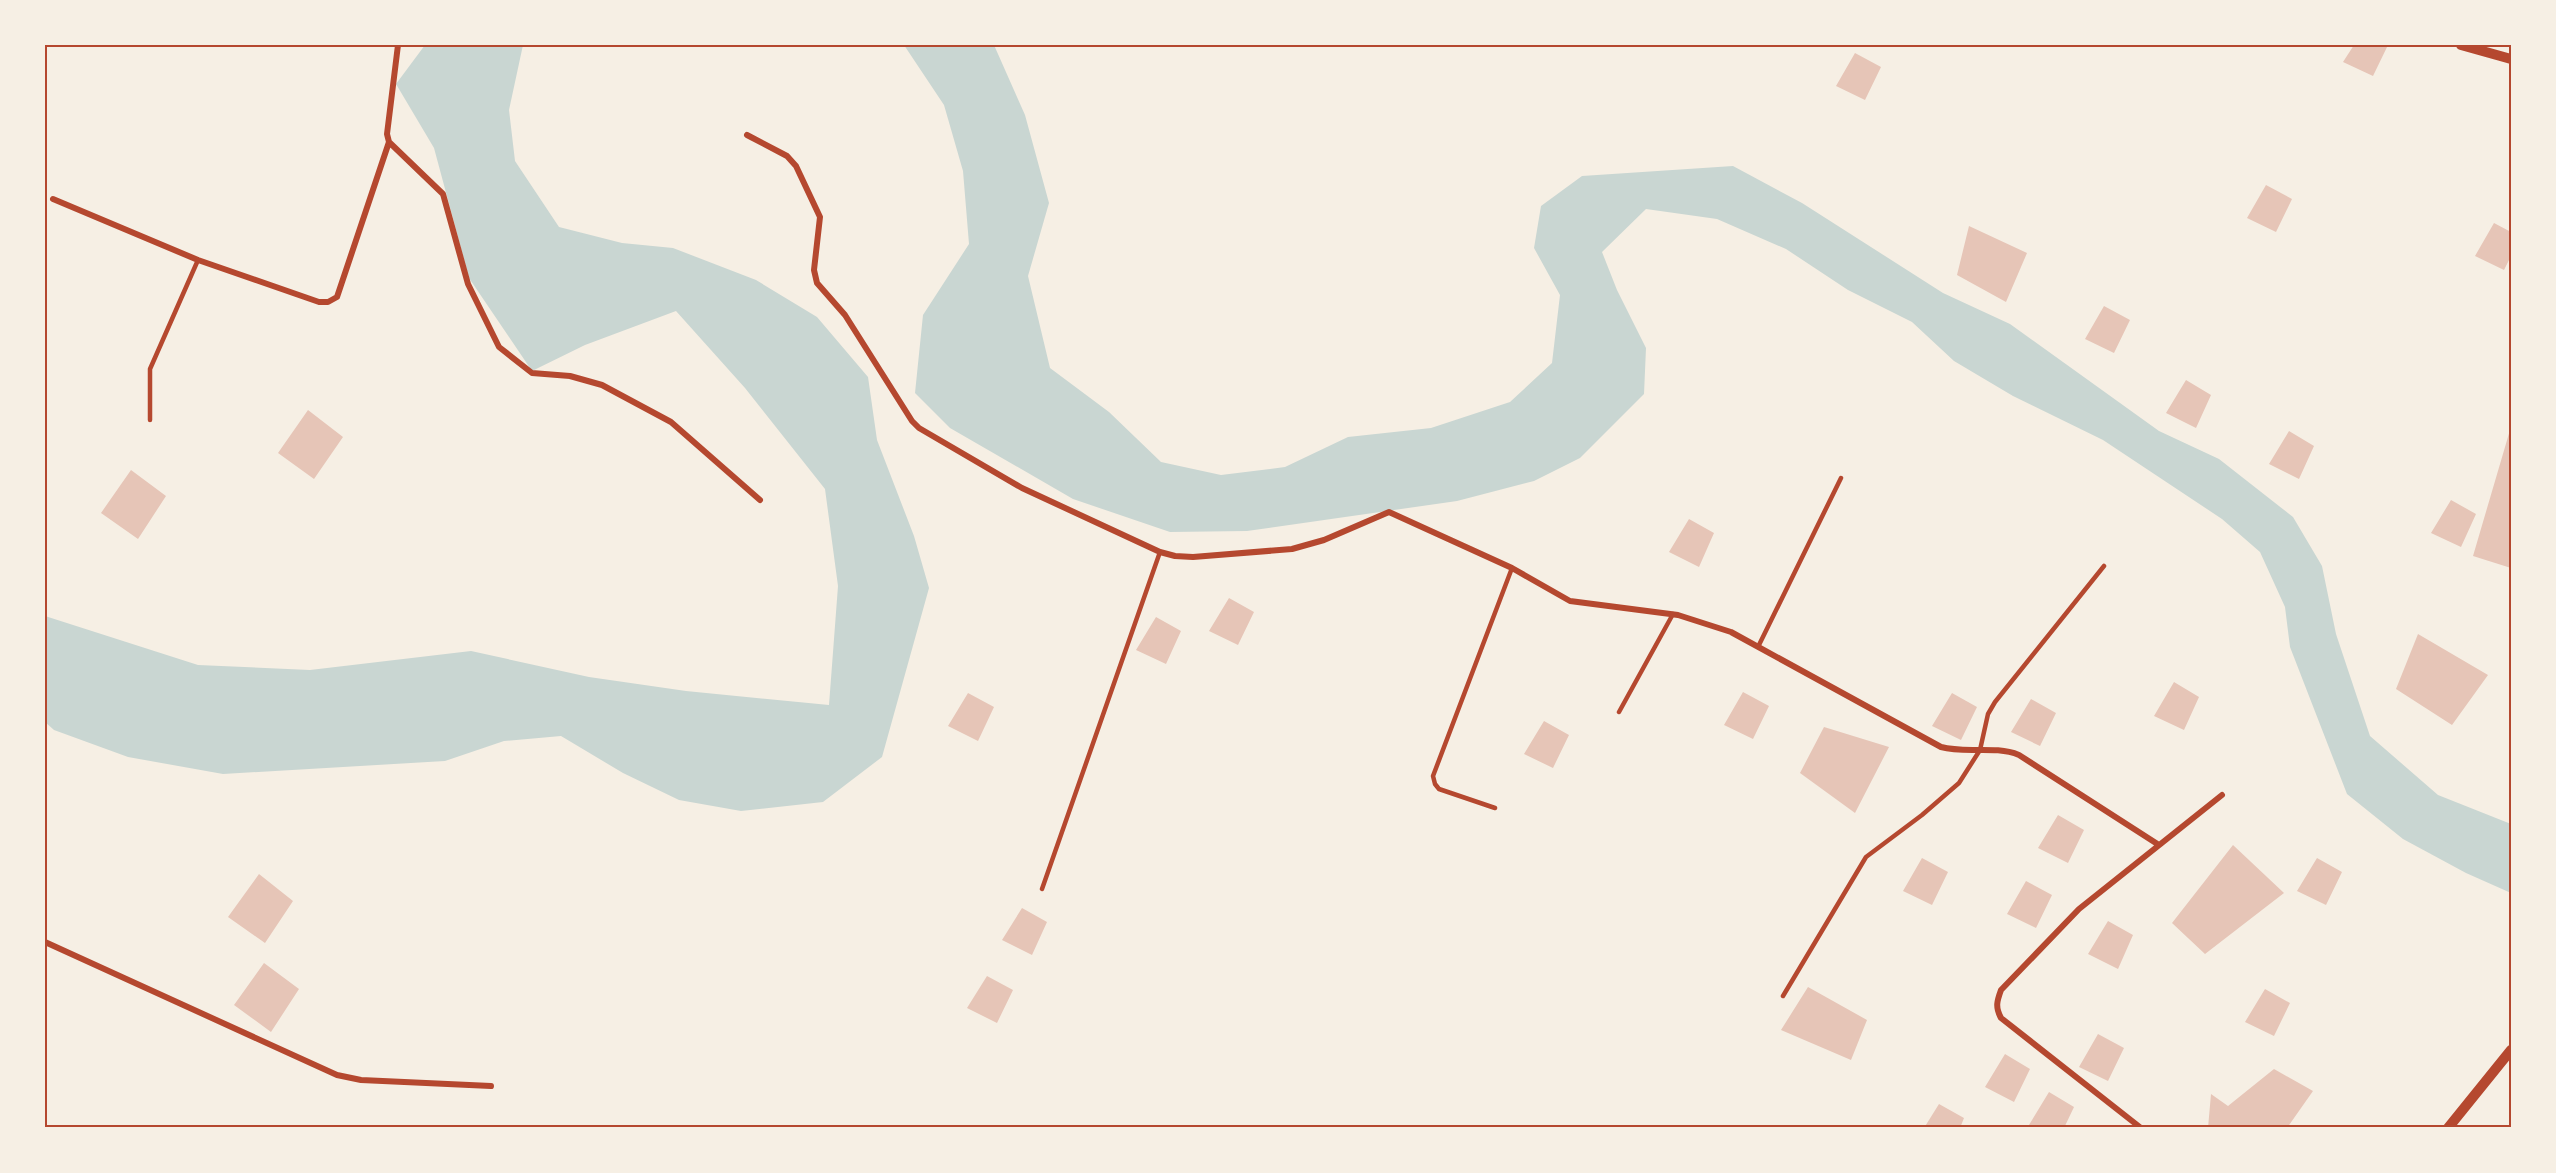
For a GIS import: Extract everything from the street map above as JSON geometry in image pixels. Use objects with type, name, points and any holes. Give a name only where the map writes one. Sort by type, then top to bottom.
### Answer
[{"type":"street","points":[[53,199],[198,260],[319,302],[328,302],[337,297],[389,142],[398,45]]},
{"type":"street","points":[[2461,45],[2511,59]]},
{"type":"street","points":[[747,135],[787,156],[796,166],[820,217],[814,270],[817,283],[845,315],[915,424],[1022,488],[1160,552],[1193,557],[1292,549],[1324,540],[1388,512],[1512,568],[1570,601],[1673,614],[1705,622],[1758,647],[1941,747],[1952,750],[2004,751],[2019,755],[2159,845]]},
{"type":"street","points":[[389,142],[443,194],[468,284],[499,347],[532,373],[570,376],[602,385],[671,422],[760,500]]},
{"type":"street","points":[[2141,1128],[2001,1018],[1997,1010],[1997,1001],[2001,990],[2079,909],[2222,795]]},
{"type":"street","points":[[45,942],[338,1075],[361,1080],[490,1086]]},
{"type":"street","points":[[2448,1128],[2511,1050]]},
{"type":"lane","points":[[150,420],[150,369],[198,260]]},
{"type":"lane","points":[[1758,647],[1841,478]]},
{"type":"lane","points":[[1042,889],[1160,552]]},
{"type":"lane","points":[[1783,996],[1866,857],[1954,789],[1980,750],[1988,714],[1995,702],[2104,566]]},
{"type":"lane","points":[[1495,808],[1439,789],[1433,776],[1512,568]]},
{"type":"lane","points":[[1619,712],[1673,614]]},
{"type":"shaded area","points":[[425,45],[523,45],[509,110],[515,161],[559,227],[622,243],[673,248],[756,280],[817,317],[868,377],[877,440],[914,536],[929,588],[882,757],[823,802],[741,811],[679,800],[623,773],[561,736],[504,741],[445,761],[223,774],[128,757],[54,730],[45,722],[45,616],[198,665],[310,670],[471,651],[589,677],[686,691],[829,705],[838,586],[825,489],[745,388],[676,311],[585,345],[532,371],[469,278],[434,148],[396,84]]},
{"type":"shaded area","points":[[904,45],[994,45],[1025,115],[1049,203],[1028,276],[1050,368],[1109,412],[1161,462],[1221,475],[1285,467],[1348,437],[1431,428],[1510,402],[1552,363],[1560,295],[1534,248],[1541,206],[1582,176],[1733,166],[1802,203],[1943,293],[2010,324],[2159,431],[2219,459],[2293,517],[2322,566],[2336,634],[2370,736],[2438,795],[2511,824],[2511,893],[2466,873],[2403,839],[2347,794],[2290,647],[2285,607],[2260,552],[2222,519],[2103,440],[2013,396],[1954,361],[1912,322],[1848,290],[1786,249],[1717,219],[1646,209],[1602,252],[1617,290],[1646,348],[1644,394],[1580,458],[1534,481],[1457,501],[1247,531],[1170,532],[1073,499],[950,428],[915,393],[923,315],[969,244],[963,171],[944,105]]},
{"type":"building","points":[[2354,45],[2388,45],[2373,76],[2343,62]]},
{"type":"building","points":[[1855,53],[1881,67],[1865,100],[1836,86]]},
{"type":"building","points":[[2266,185],[2292,199],[2276,232],[2247,218]]},
{"type":"building","points":[[2494,223],[2511,232],[2511,256],[2504,270],[2475,256]]},
{"type":"building","points":[[1969,226],[2027,253],[2006,302],[1957,275]]},
{"type":"building","points":[[2104,306],[2130,320],[2114,353],[2085,339]]},
{"type":"building","points":[[2186,380],[2211,395],[2196,428],[2166,413]]},
{"type":"building","points":[[308,410],[343,437],[314,479],[278,453]]},
{"type":"building","points":[[2511,430],[2511,568],[2473,556]]},
{"type":"building","points":[[2289,431],[2314,446],[2299,479],[2269,464]]},
{"type":"building","points":[[131,470],[166,496],[138,539],[101,513]]},
{"type":"building","points":[[2451,500],[2476,514],[2461,547],[2431,533]]},
{"type":"building","points":[[1689,519],[1714,533],[1699,567],[1669,552]]},
{"type":"building","points":[[1229,598],[1254,612],[1238,645],[1209,631]]},
{"type":"building","points":[[1156,617],[1181,631],[1166,664],[1136,650]]},
{"type":"building","points":[[2418,634],[2488,675],[2452,725],[2396,689]]},
{"type":"building","points":[[2174,682],[2199,697],[2184,730],[2154,716]]},
{"type":"building","points":[[1743,692],[1769,706],[1753,739],[1724,725]]},
{"type":"building","points":[[968,693],[994,707],[978,741],[948,726]]},
{"type":"building","points":[[1952,693],[1977,707],[1961,740],[1932,726]]},
{"type":"building","points":[[2031,699],[2056,713],[2040,746],[2011,732]]},
{"type":"building","points":[[1544,721],[1569,735],[1553,768],[1524,754]]},
{"type":"building","points":[[1824,727],[1889,747],[1855,813],[1800,773]]},
{"type":"building","points":[[2058,815],[2084,830],[2068,863],[2038,848]]},
{"type":"building","points":[[2233,845],[2284,893],[2205,954],[2172,923]]},
{"type":"building","points":[[1922,858],[1948,872],[1932,905],[1903,891]]},
{"type":"building","points":[[2317,858],[2342,872],[2326,905],[2297,891]]},
{"type":"building","points":[[259,874],[293,901],[265,943],[228,917]]},
{"type":"building","points":[[2026,881],[2052,895],[2036,928],[2007,914]]},
{"type":"building","points":[[1022,908],[1047,922],[1032,955],[1002,940]]},
{"type":"building","points":[[2108,921],[2133,935],[2118,969],[2088,954]]},
{"type":"building","points":[[264,963],[299,989],[271,1032],[234,1005]]},
{"type":"building","points":[[987,976],[1013,990],[997,1023],[967,1008]]},
{"type":"building","points":[[1808,987],[1867,1020],[1851,1060],[1781,1030]]},
{"type":"building","points":[[2265,989],[2290,1003],[2274,1036],[2245,1022]]},
{"type":"building","points":[[2098,1034],[2124,1048],[2108,1081],[2079,1067]]},
{"type":"building","points":[[2005,1054],[2030,1069],[2014,1102],[1985,1087]]},
{"type":"building","points":[[2274,1069],[2313,1091],[2287,1128],[2208,1128],[2211,1094],[2228,1106]]},
{"type":"building","points":[[2049,1092],[2074,1107],[2064,1128],[2034,1128],[2029,1125]]},
{"type":"building","points":[[1939,1104],[1964,1118],[1960,1128],[1924,1128]]}]
